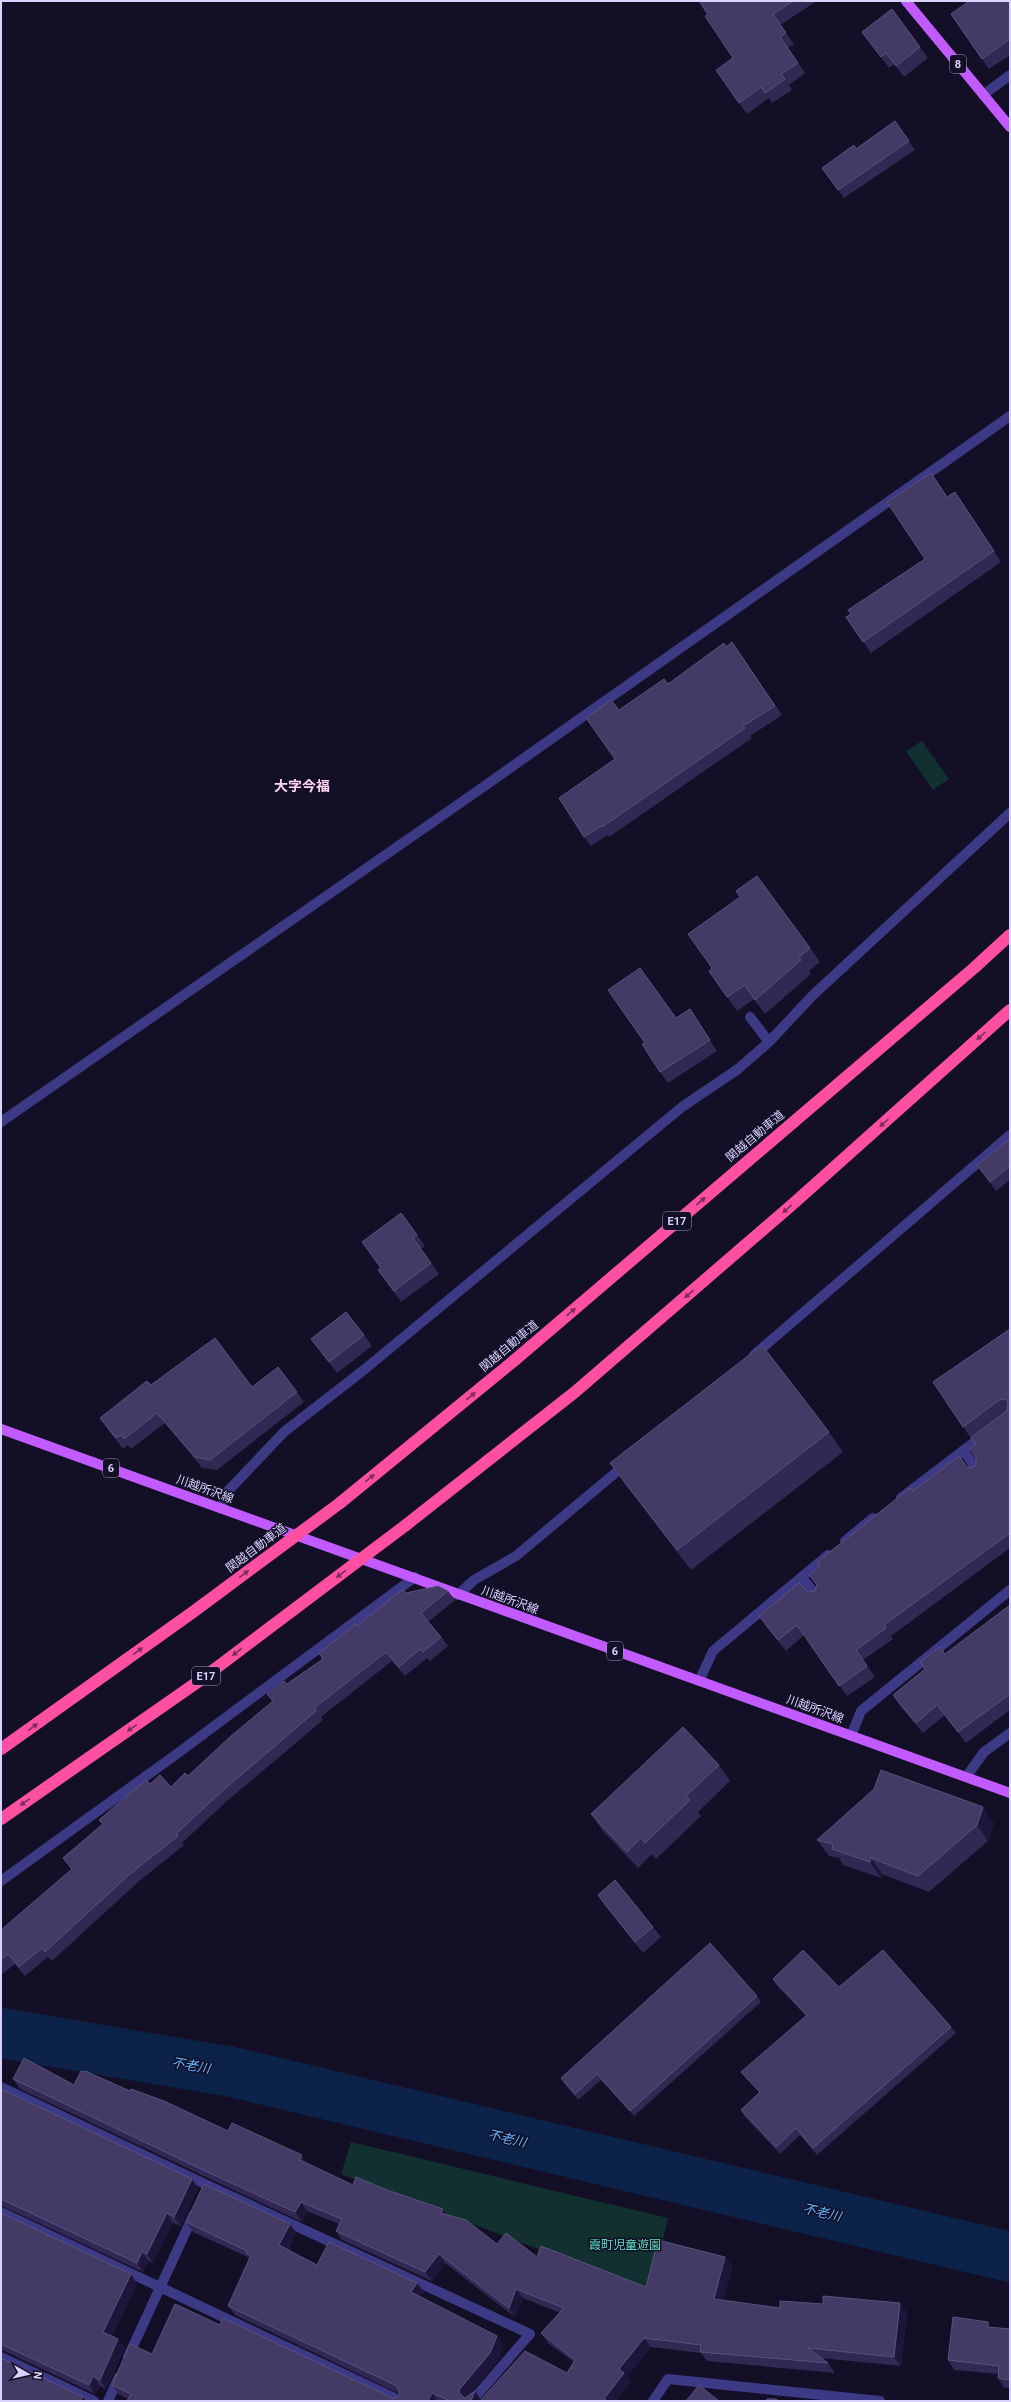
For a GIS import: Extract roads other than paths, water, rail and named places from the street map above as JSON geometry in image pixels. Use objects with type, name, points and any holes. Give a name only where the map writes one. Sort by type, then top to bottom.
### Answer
[{"type":"highway","name":"関越自動車道","points":[[1,1749],[193,1612],[340,1503],[516,1359],[974,968],[1010,935]]},
{"type":"highway","name":"E17","points":[[1,1818],[199,1681],[406,1525],[580,1387],[794,1203],[1010,1010]]},
{"type":"main road","name":"8","points":[[910,2],[1010,127]]},
{"type":"main road","name":"川越所沢線","points":[[1,1429],[1010,1793]]},
{"type":"street","points":[[983,94],[1010,75]]},
{"type":"street","points":[[1,1122],[1010,416]]},
{"type":"street","points":[[220,1508],[228,1491],[284,1432],[365,1369],[682,1107],[738,1069],[769,1042],[813,994],[1010,813]]},
{"type":"street","points":[[750,1017],[769,1042]]},
{"type":"street","points":[[746,1362],[1010,1135]]},
{"type":"street","points":[[894,1502],[993,1429]]},
{"type":"street","points":[[964,1451],[978,1472]]},
{"type":"street","points":[[458,1595],[474,1580],[516,1556],[637,1455]]},
{"type":"street","points":[[699,1681],[713,1651],[882,1511]]},
{"type":"street","points":[[1,1881],[178,1753],[415,1578]]},
{"type":"street","points":[[802,1578],[818,1597]]},
{"type":"street","points":[[851,1736],[861,1711],[1010,1590]]},
{"type":"street","points":[[966,1777],[984,1752],[1010,1733]]},
{"type":"street","points":[[1,2087],[206,2189],[530,2334],[472,2401]]},
{"type":"street","points":[[108,2401],[198,2206]]},
{"type":"street","points":[[1,2212],[401,2401]]},
{"type":"street","points":[[1,2357],[94,2401]]},
{"type":"street","points":[[653,2401],[668,2379],[834,2399],[880,2401]]},
{"type":"waterway","name":"不老川","points":[[1,2033],[232,2072],[1010,2257]]},
{"type":"district","name":"大字今福","points":[[302,786]]},
{"type":"park label","name":"霞町児童遊園","points":[[625,2245]]}]
